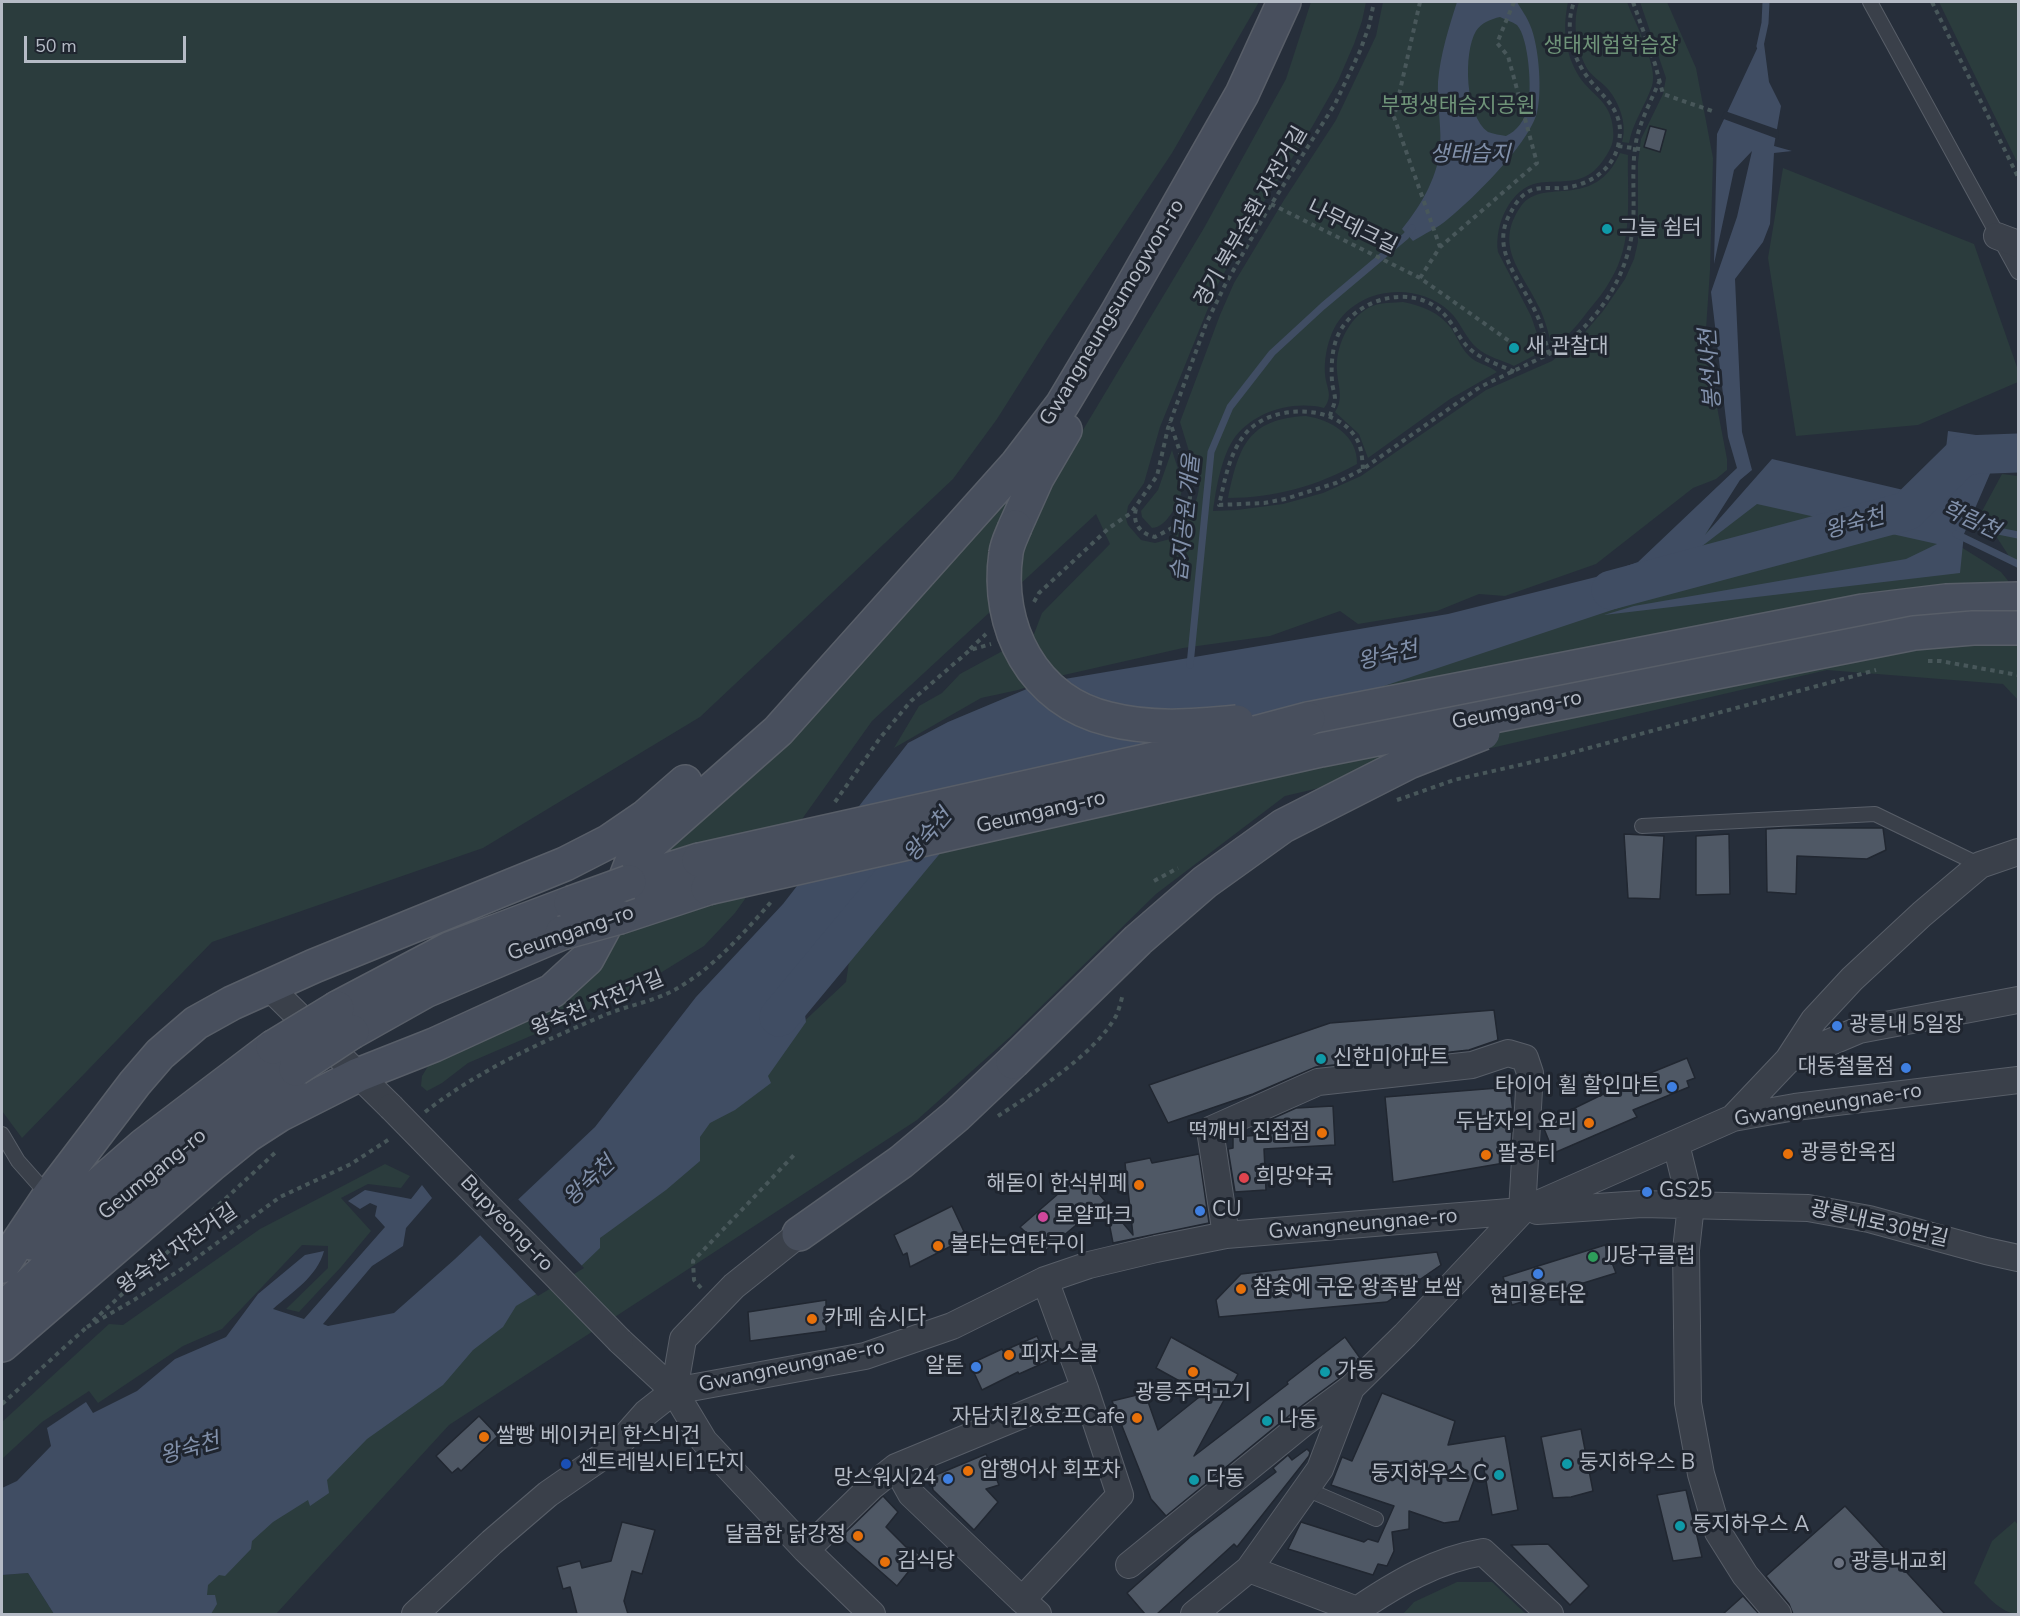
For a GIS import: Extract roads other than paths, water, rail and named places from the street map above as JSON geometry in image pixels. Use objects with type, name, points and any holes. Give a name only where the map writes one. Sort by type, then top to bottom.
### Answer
[{"type":"main road","name":"Gwangneungsumogwon-ro","points":[[900,596],[1017,464],[1062,405],[1229,116],[1269,38],[1284,2]]},
{"type":"main road","points":[[1229,116],[1194,203],[1153,285],[1037,478],[1015,526],[1006,550],[1004,575],[1006,605],[1021,653],[1048,686],[1071,705],[1108,719],[1141,725],[1195,726],[1253,720],[1308,719]]},
{"type":"main road","points":[[2,1266],[49,1196],[135,1083],[160,1054],[196,1023],[232,1003],[325,962],[555,868],[608,842],[646,816],[900,596]]},
{"type":"main road","points":[[2,1345],[248,1136],[279,1114],[358,1075],[434,1045],[552,990],[587,959],[613,911],[633,859],[778,731],[900,596]]},
{"type":"main road","name":"Geumgang-ro","points":[[2,1310],[112,1207],[220,1120],[296,1069],[345,1020],[449,948],[567,918],[620,916],[704,874],[1308,719],[1863,611],[1946,601],[2019,599]]},
{"type":"main road","name":"Geumgang-ro","points":[[567,918],[629,882],[704,874],[1914,633],[1972,628],[2019,628]]},
{"type":"main road","points":[[799,1234],[901,1162],[956,1116],[1138,940],[1205,882],[1283,826],[1409,762],[1570,701]]},
{"type":"main road","name":"Geumgang-ro","points":[[2,1271],[144,1145],[273,1047],[345,1020]]},
{"type":"street","points":[[1733,1118],[1788,1060],[1814,1020],[1852,979],[1922,914],[1980,865],[2019,852]]},
{"type":"street","name":"Bupyeong-ro","points":[[269,987],[391,1107],[620,1341],[674,1391]]},
{"type":"street","points":[[1788,1060],[1858,1030],[2019,1000]]},
{"type":"street","points":[[1129,1565],[1305,1422],[1351,1388],[1522,1212],[1530,1073],[1525,1058],[1508,1053],[1472,1065],[1318,1082],[1210,1130],[1226,1235]]},
{"type":"street","name":"Gwangneungnae-ro","points":[[674,1391],[865,1356],[952,1326],[1045,1280],[1089,1265],[1226,1235],[1522,1212],[1733,1118],[1795,1107],[2019,1080]]},
{"type":"street","points":[[1676,1144],[1691,1205],[1686,1250],[1688,1403],[1701,1474],[1718,1532],[1745,1575],[1778,1614]]},
{"type":"street","name":"광릉내로30번길","points":[[1522,1212],[1642,1204],[1808,1208],[1869,1219],[1986,1251],[2019,1257]]},
{"type":"street","points":[[799,1234],[734,1286],[683,1339],[674,1391],[704,1441],[806,1550],[872,1614]]},
{"type":"street","points":[[896,1467],[911,1494],[1030,1607],[1120,1495],[1085,1389],[1045,1280]]},
{"type":"street","points":[[1194,1614],[1249,1569],[1320,1469],[1351,1388]]},
{"type":"street","points":[[806,1550],[872,1486],[896,1467],[1085,1389]]},
{"type":"street","points":[[415,1614],[492,1542],[548,1494],[616,1447],[646,1413],[674,1391]]},
{"type":"street","points":[[1249,1569],[1355,1612],[1394,1585],[1457,1557],[1484,1552],[1550,1614]]},
{"type":"lane","points":[[1870,2],[2008,240],[2019,272]]},
{"type":"lane","points":[[1642,826],[1875,814],[1980,865]]},
{"type":"lane","points":[[2,1134],[18,1161],[49,1196]]},
{"type":"lane","points":[[1306,1489],[1376,1519]]},
{"type":"water","name":"생태습지","points":[[1457,2],[1517,2],[1529,22],[1536,45],[1540,83],[1538,107],[1530,128],[1498,171],[1444,222],[1413,241],[1402,229],[1426,193],[1438,162],[1440,151],[1439,72],[1445,41]],"holes":[[[1500,17],[1517,25],[1521,32],[1527,52],[1529,77],[1529,99],[1525,116],[1517,128],[1506,136],[1488,132],[1480,124],[1468,84],[1469,54],[1476,31],[1486,22]]]},
{"type":"water","points":[[1763,36],[1769,82],[1781,106],[1774,146],[1792,151],[1774,153],[1770,224],[1763,242],[1735,279],[1742,432],[1752,470],[1740,480],[1705,535],[1772,459],[1912,492],[1942,484],[1948,431],[2018,441],[2018,469],[1992,469],[1964,534],[1960,573],[1604,615],[1634,606],[1906,559],[1937,544],[1757,504],[1624,606],[1009,811],[917,847],[830,944],[807,974],[825,983],[804,1007],[806,1022],[768,1076],[771,1083],[735,1110],[710,1123],[700,1137],[700,1161],[666,1190],[600,1238],[600,1248],[578,1269],[516,1306],[503,1327],[473,1350],[443,1385],[367,1439],[327,1480],[329,1493],[310,1506],[308,1500],[273,1522],[252,1541],[251,1549],[225,1576],[219,1575],[208,1585],[207,1595],[215,1595],[217,1604],[211,1614],[54,1614],[28,1573],[2,1575],[2,1488],[17,1481],[51,1446],[47,1428],[86,1402],[93,1413],[137,1391],[175,1359],[226,1337],[258,1294],[305,1255],[324,1251],[316,1269],[310,1276],[273,1309],[304,1319],[385,1227],[375,1216],[377,1206],[370,1203],[360,1209],[348,1201],[365,1190],[411,1199],[422,1185],[432,1198],[406,1228],[403,1246],[372,1266],[323,1324],[328,1326],[394,1313],[595,1127],[696,997],[783,904],[908,743],[948,722],[1041,683],[1448,614],[1596,577],[1638,562],[1737,468],[1728,437],[1711,292],[1737,217],[1752,151],[1734,170],[1714,264],[1717,134]]},
{"type":"waterway","name":"봉선사천","points":[[1760,46],[1765,23],[1766,2]]},
{"type":"waterway","name":"습지공원 개울","points":[[1190,665],[1211,452],[1230,407],[1272,353],[1323,306],[1406,236],[1412,228]]},
{"type":"waterway","name":"왕숙천","points":[[1611,590],[1907,511],[1964,455],[2018,453]]},
{"type":"waterway","points":[[1959,523],[2018,535]]},
{"type":"waterway","name":"학림천","points":[[1956,534],[2018,564]]},
{"type":"waterway","name":"왕숙천","points":[[779,1017],[944,818]]},
{"type":"place","name":"그늘 쉼터","points":[[1607,229]]},
{"type":"place","name":"새 관찰대","points":[[1514,348]]},
{"type":"place","name":"광릉내 5일장","points":[[1837,1026]]},
{"type":"place","name":"신한미아파트","points":[[1321,1059]]},
{"type":"place","name":"대동철물점","points":[[1906,1068]]},
{"type":"place","name":"타이어 휠 할인마트","points":[[1672,1087]]},
{"type":"place","name":"두남자의 요리","points":[[1589,1123]]},
{"type":"place","name":"떡깨비 진접점","points":[[1322,1133]]},
{"type":"place","name":"광릉한옥집","points":[[1788,1154]]},
{"type":"place","name":"팔공티","points":[[1486,1155]]},
{"type":"place","name":"희망약국","points":[[1244,1178]]},
{"type":"place","name":"해돋이 한식뷔페","points":[[1139,1185]]},
{"type":"place","name":"GS25","points":[[1647,1192]]},
{"type":"place","name":"CU","points":[[1200,1211]]},
{"type":"place","name":"로얄파크","points":[[1043,1217]]},
{"type":"place","name":"불타는연탄구이","points":[[938,1246]]},
{"type":"place","name":"JJ당구클럽","points":[[1593,1257]]},
{"type":"place","name":"현미용타운","points":[[1538,1274]]},
{"type":"place","name":"참숯에 구운 왕족발 보쌈","points":[[1241,1289]]},
{"type":"place","name":"카페 숨시다","points":[[812,1319]]},
{"type":"place","name":"피자스쿨","points":[[1009,1355]]},
{"type":"place","name":"알톤","points":[[976,1367]]},
{"type":"place","name":"광릉주먹고기","points":[[1193,1372]]},
{"type":"place","name":"가동","points":[[1325,1372]]},
{"type":"place","name":"자담치킨&호프Cafe","points":[[1137,1418]]},
{"type":"place","name":"나동","points":[[1267,1421]]},
{"type":"place","name":"쌀빵 베이커리 한스비건","points":[[484,1437]]},
{"type":"place","name":"센트레빌시티1단지","points":[[566,1464]]},
{"type":"place","name":"둥지하우스 B","points":[[1567,1464]]},
{"type":"place","name":"암행어사 회포차","points":[[968,1471]]},
{"type":"place","name":"둥지하우스 C","points":[[1499,1475]]},
{"type":"place","name":"망스워시24","points":[[948,1479]]},
{"type":"place","name":"다동","points":[[1194,1480]]},
{"type":"place","name":"둥지하우스 A","points":[[1680,1526]]},
{"type":"place","name":"달콤한 닭강정","points":[[858,1536]]},
{"type":"place","name":"김식당","points":[[885,1562]]},
{"type":"place","name":"광릉내교회","points":[[1839,1563]]},
{"type":"park label","name":"생태체험학습장","points":[[1611,47]]},
{"type":"park label","name":"부평생태습지공원","points":[[1458,107]]}]
